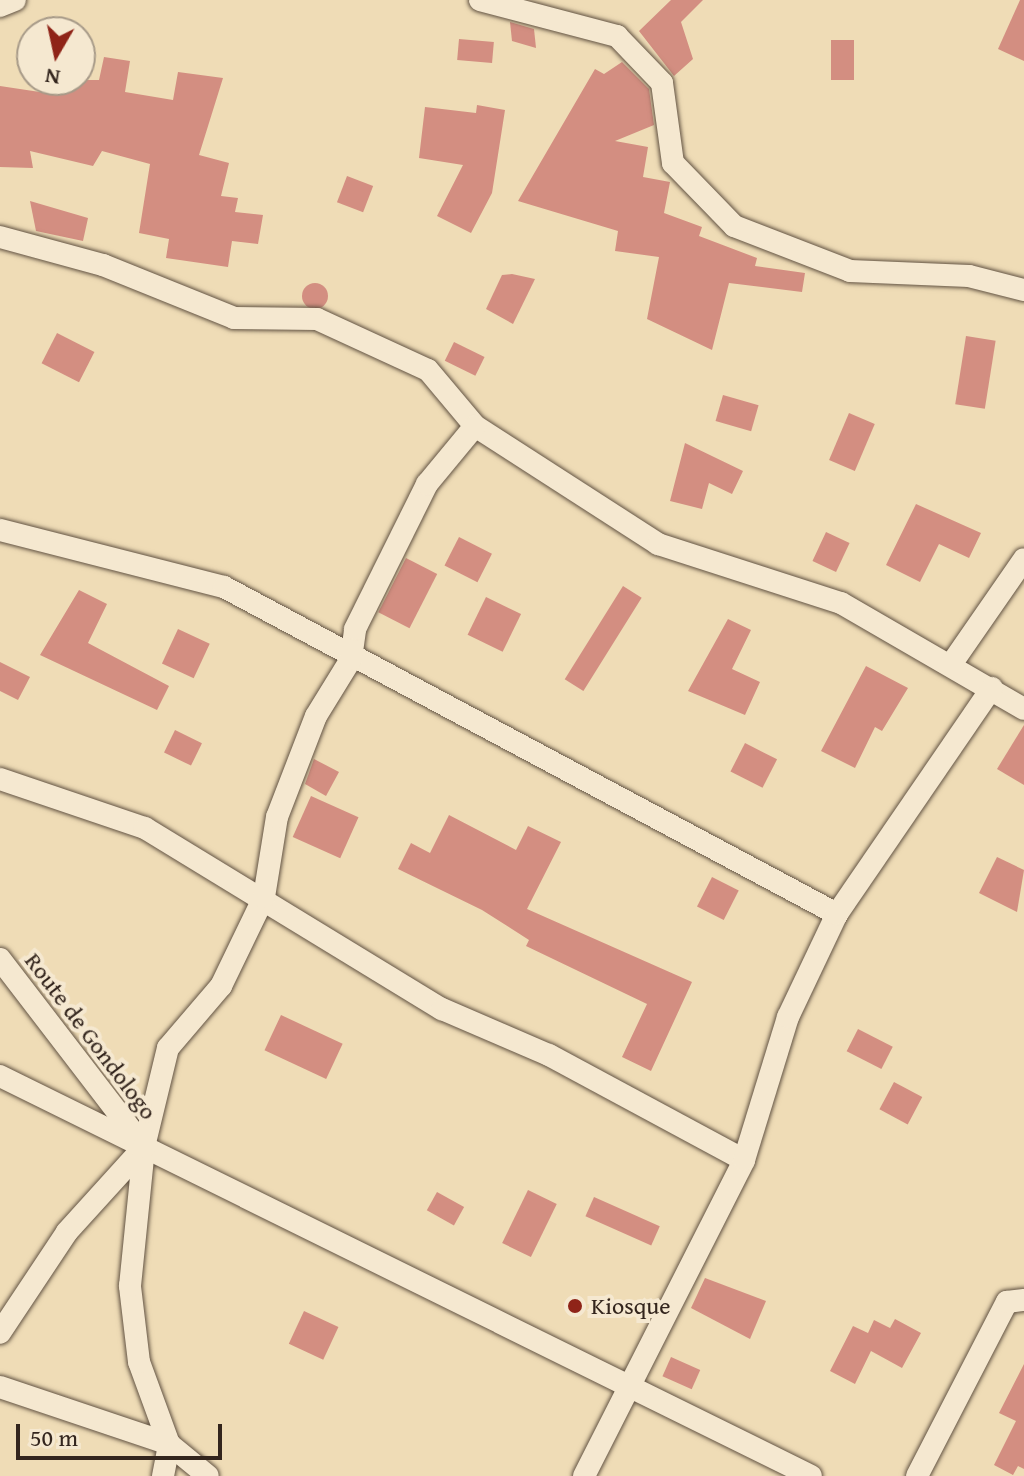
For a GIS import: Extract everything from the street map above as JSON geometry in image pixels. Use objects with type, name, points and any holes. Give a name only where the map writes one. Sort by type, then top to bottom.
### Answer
[{"type":"street","points":[[0,6],[15,0]]},
{"type":"street","points":[[480,0],[617,36],[662,83],[673,163],[734,226],[850,271],[969,276],[1024,290]]},
{"type":"street","points":[[0,237],[103,265],[234,318],[317,319],[428,370],[475,426],[658,544],[841,603],[952,663],[1024,709]]},
{"type":"street","points":[[163,1476],[169,1444],[139,1362],[130,1286],[144,1147],[168,1048],[221,986],[264,897],[277,817],[316,716],[351,659],[355,629],[427,484],[475,426]]},
{"type":"street","points":[[0,530],[224,587],[351,659],[837,914]]},
{"type":"street","points":[[952,663],[1024,559]]},
{"type":"street","points":[[584,1476],[628,1383],[744,1160],[788,1017],[837,914],[992,688]]},
{"type":"street","points":[[0,779],[145,828],[264,897],[442,1009],[549,1055],[744,1160]]},
{"type":"street","points":[[0,798],[25,787]]},
{"type":"street","name":"Route de Gondologo","points":[[0,959],[144,1147],[67,1232],[0,1333]]},
{"type":"street","points":[[0,1076],[628,1383],[811,1476]]},
{"type":"street","points":[[917,1476],[1007,1302],[1024,1300]]},
{"type":"street","points":[[0,1387],[169,1444],[208,1476]]},
{"type":"building","points":[[671,0],[703,0],[681,22],[693,59],[674,76],[639,31]]},
{"type":"building","points":[[1020,0],[1024,0],[1024,61],[998,49]]},
{"type":"building","points":[[510,22],[534,29],[536,48],[512,41]]},
{"type":"building","points":[[459,39],[494,42],[492,63],[457,60]]},
{"type":"building","points":[[831,40],[854,40],[854,80],[831,80]]},
{"type":"building","points":[[104,57],[130,61],[125,92],[173,100],[178,72],[223,78],[199,155],[229,163],[221,196],[238,198],[235,212],[263,215],[258,244],[232,241],[228,267],[166,258],[169,239],[139,233],[150,164],[102,151],[93,166],[30,151],[33,168],[0,167],[0,86],[16,88],[16,96],[96,96],[96,80],[99,80]]},
{"type":"building","points":[[622,62],[649,89],[654,125],[615,141],[648,147],[643,177],[670,182],[664,213],[702,227],[699,236],[757,258],[755,266],[805,273],[802,292],[729,283],[712,350],[647,319],[659,257],[615,251],[618,231],[518,201],[595,69],[604,74]]},
{"type":"building","points":[[477,105],[505,110],[492,193],[471,233],[437,216],[463,165],[419,158],[425,107],[476,113]]},
{"type":"building","points":[[347,176],[373,186],[363,212],[337,202]]},
{"type":"building","points":[[30,201],[88,218],[83,241],[36,231]]},
{"type":"building","points":[[502,275],[535,279],[513,324],[486,309]]},
{"type":"building","points":[[315,283],[324,287],[328,296],[324,305],[315,309],[306,305],[302,296],[306,287]]},
{"type":"building","points":[[57,333],[94,352],[79,382],[42,363]]},
{"type":"building","points":[[966,336],[996,341],[985,409],[955,404]]},
{"type":"building","points":[[454,342],[485,357],[475,376],[445,361]]},
{"type":"building","points":[[723,395],[759,405],[751,431],[716,421]]},
{"type":"building","points":[[849,413],[875,424],[855,471],[829,460]]},
{"type":"building","points":[[685,443],[743,471],[732,494],[709,483],[702,509],[670,501]]},
{"type":"building","points":[[916,504],[981,533],[969,558],[939,544],[920,582],[886,565]]},
{"type":"building","points":[[826,532],[850,543],[836,572],[812,561]]},
{"type":"building","points":[[459,537],[492,554],[477,582],[444,566]]},
{"type":"building","points":[[406,558],[437,574],[409,628],[378,612]]},
{"type":"building","points":[[623,586],[642,598],[583,691],[565,679]]},
{"type":"building","points":[[79,590],[107,604],[88,643],[169,686],[157,710],[40,655]]},
{"type":"building","points":[[486,597],[521,614],[503,652],[468,635]]},
{"type":"building","points":[[728,619],[751,630],[732,669],[760,682],[745,715],[688,691]]},
{"type":"building","points":[[178,629],[210,644],[194,678],[162,663]]},
{"type":"building","points":[[0,662],[30,677],[18,700],[0,691]]},
{"type":"building","points":[[866,666],[908,688],[882,731],[875,727],[855,768],[821,751]]},
{"type":"building","points":[[1024,725],[1024,785],[997,769]]},
{"type":"building","points":[[175,730],[202,743],[191,766],[164,752]]},
{"type":"building","points":[[745,743],[777,759],[763,788],[730,772]]},
{"type":"building","points":[[314,759],[339,772],[326,796],[305,784]]},
{"type":"building","points":[[311,796],[359,817],[340,858],[293,837]]},
{"type":"building","points":[[449,815],[516,850],[528,826],[561,842],[527,909],[692,982],[651,1071],[622,1057],[647,1004],[526,946],[529,940],[482,910],[398,869],[411,843],[430,853]]},
{"type":"building","points":[[997,857],[1024,870],[1017,912],[979,893]]},
{"type":"building","points":[[712,877],[739,891],[724,920],[697,906]]},
{"type":"building","points":[[281,1015],[343,1044],[326,1079],[265,1050]]},
{"type":"building","points":[[858,1029],[893,1047],[881,1069],[847,1051]]},
{"type":"building","points":[[894,1082],[922,1097],[908,1124],[879,1109]]},
{"type":"building","points":[[528,1190],[557,1204],[531,1257],[502,1243]]},
{"type":"building","points":[[437,1192],[464,1207],[454,1225],[427,1210]]},
{"type":"building","points":[[594,1197],[660,1226],[651,1245],[585,1216]]},
{"type":"building","points":[[705,1278],[766,1301],[750,1339],[691,1308]]},
{"type":"building","points":[[304,1311],[338,1327],[323,1360],[289,1344]]},
{"type":"building","points":[[895,1319],[921,1333],[902,1368],[871,1351],[855,1384],[830,1371],[853,1326],[868,1333],[874,1320],[890,1328]]},
{"type":"building","points":[[671,1357],[700,1370],[692,1389],[662,1376]]},
{"type":"building","points":[[1024,1364],[1024,1469],[1018,1466],[1013,1475],[994,1465],[1016,1421],[999,1413]]},
{"type":"place","name":"Kiosque","points":[[575,1306]]}]
